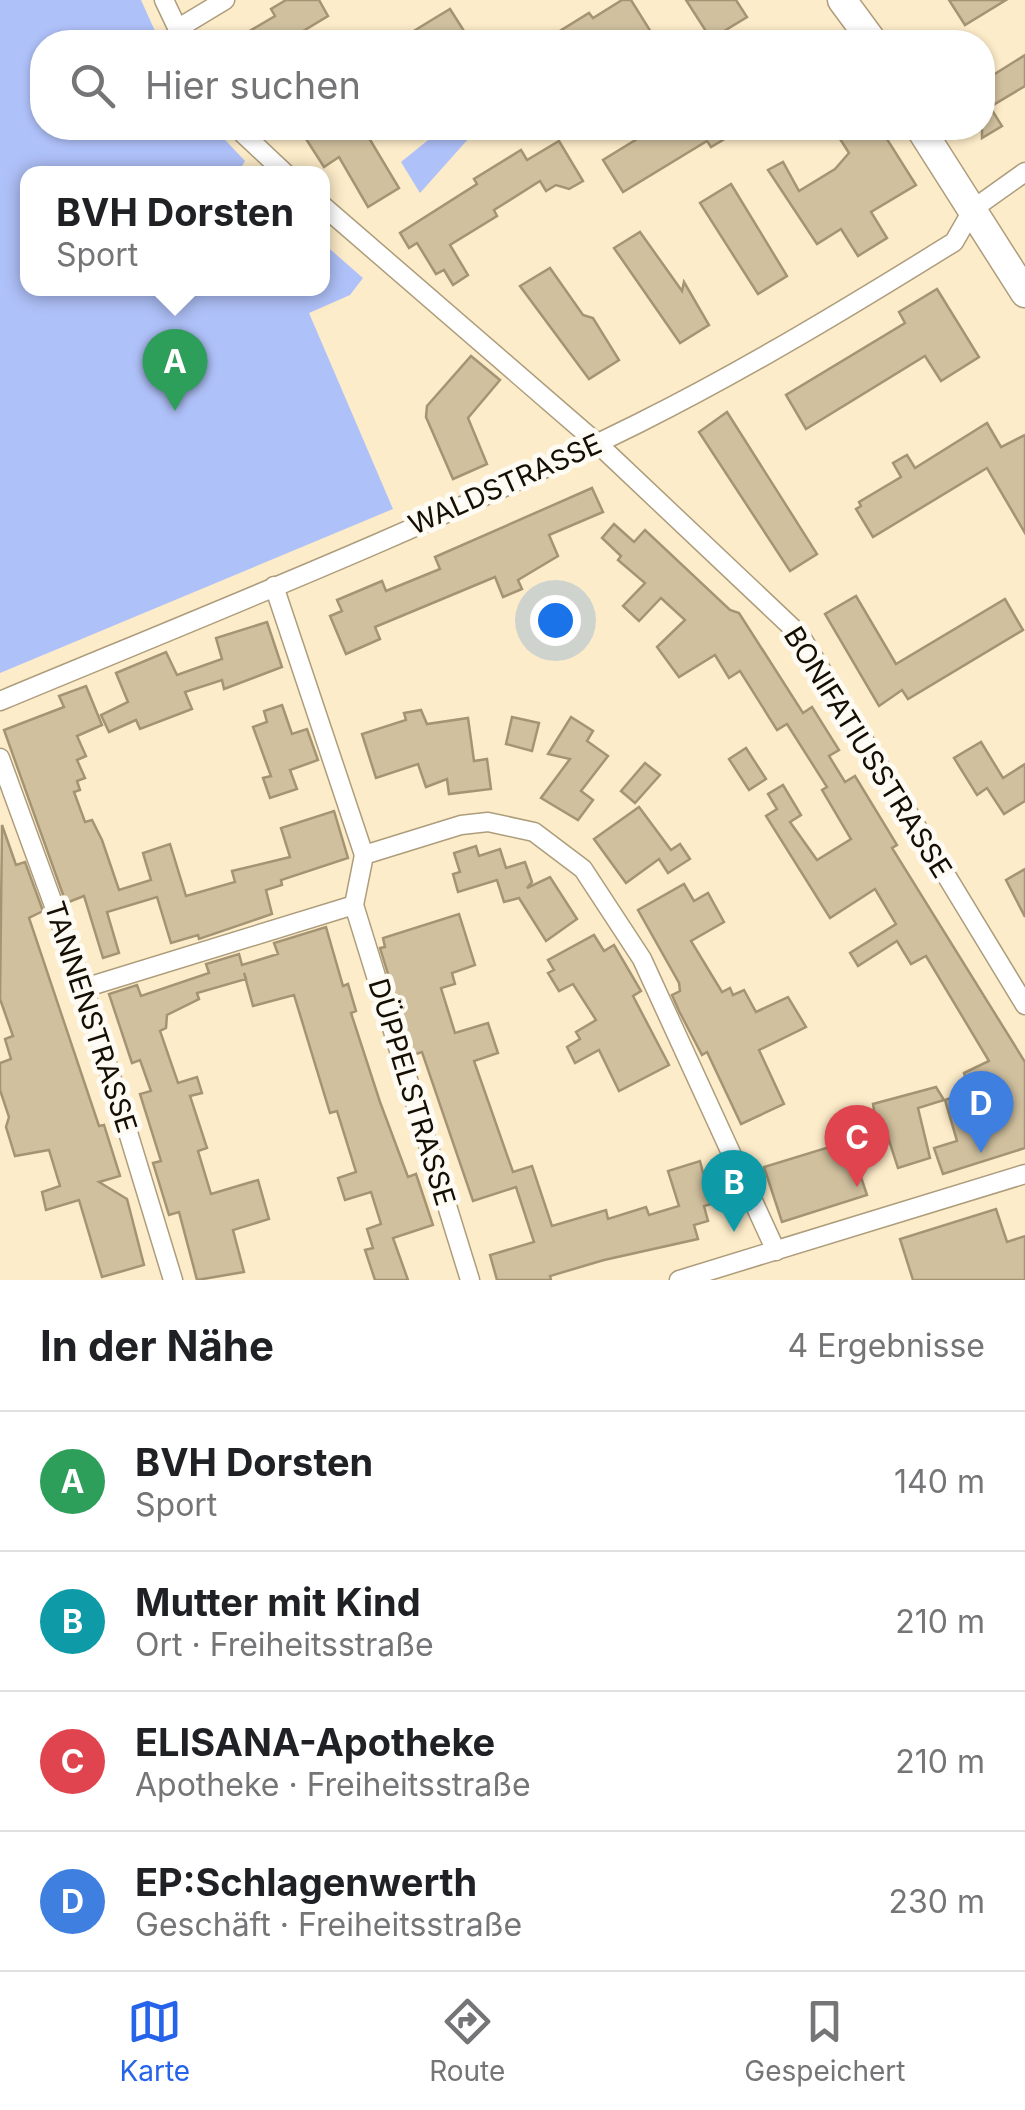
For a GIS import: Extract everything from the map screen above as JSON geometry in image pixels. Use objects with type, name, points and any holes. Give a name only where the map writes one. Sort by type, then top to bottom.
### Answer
[{"type":"main road","points":[[928,140],[1025,293]]},
{"type":"street","points":[[164,0],[177,30]]},
{"type":"street","points":[[187,30],[224,0]]},
{"type":"street","points":[[251,140],[278,166]]},
{"type":"street","name":"WALDSTRASSE","points":[[0,701],[274,586],[597,443],[750,364],[939,252],[954,242],[973,209],[1025,172]]},
{"type":"street","name":"BONIFATIUSSTRASSE","points":[[330,212],[597,443],[800,635],[1025,1005]]},
{"type":"street","points":[[84,988],[354,904],[364,856],[274,586]]},
{"type":"street","name":"TANNENSTRASSE","points":[[0,758],[84,988],[173,1280]]},
{"type":"street","points":[[364,856],[461,825],[488,822],[534,832],[583,868],[642,959],[776,1251]]},
{"type":"street","name":"DÜPPELSTRASSE","points":[[354,904],[470,1280]]},
{"type":"street","points":[[678,1280],[1025,1174]]},
{"type":"shaded area","points":[[0,0],[141,0],[155,30],[30,30],[30,140],[225,140],[245,161],[242,166],[20,166],[20,296],[330,296],[330,249],[363,278],[350,295],[309,313],[393,509],[0,673]]},
{"type":"shaded area","points":[[428,140],[467,140],[420,193],[401,162]]},
{"type":"building","points":[[286,0],[319,0],[328,16],[305,30],[251,30],[275,16],[271,9]]},
{"type":"building","points":[[622,0],[631,0],[650,30],[561,30],[589,13],[593,18]]},
{"type":"building","points":[[686,0],[736,0],[747,17],[726,30],[705,30]]},
{"type":"building","points":[[949,0],[1006,0],[965,25]]},
{"type":"building","points":[[450,9],[463,30],[415,30]]},
{"type":"building","points":[[1025,55],[1025,86],[995,104],[995,74]]},
{"type":"building","points":[[307,140],[370,140],[399,188],[368,207],[339,157],[323,166]]},
{"type":"building","points":[[636,140],[723,140],[711,147],[707,141],[623,192],[603,160]]},
{"type":"building","points":[[841,140],[888,140],[916,185],[871,212],[887,238],[858,256],[841,229],[817,244],[768,170],[783,162],[799,191],[835,169],[849,153]]},
{"type":"building","points":[[559,141],[583,181],[569,189],[556,185],[546,191],[540,181],[494,210],[497,216],[450,245],[468,275],[453,285],[444,270],[436,274],[417,243],[409,248],[400,233],[477,184],[474,179],[521,150],[527,160]]},
{"type":"building","points":[[731,184],[787,276],[758,294],[700,203]]},
{"type":"building","points":[[640,232],[682,291],[684,282],[709,325],[680,343],[614,248]]},
{"type":"building","points":[[550,268],[583,315],[593,318],[619,360],[589,379],[520,286]]},
{"type":"building","points":[[937,289],[979,357],[941,381],[925,356],[806,429],[786,395],[905,323],[899,312]]},
{"type":"building","points":[[471,356],[500,380],[468,418],[487,464],[453,479],[426,417],[427,406]]},
{"type":"building","points":[[727,412],[817,554],[790,571],[699,432]]},
{"type":"building","points":[[987,423],[1001,447],[1025,435],[1025,533],[987,468],[873,537],[856,509],[861,506],[859,502],[901,477],[893,463],[907,455],[915,468]]},
{"type":"building","points":[[592,488],[603,512],[549,535],[558,556],[518,580],[522,589],[503,597],[495,577],[375,627],[380,639],[346,654],[330,616],[342,611],[337,600],[382,581],[386,591],[440,569],[435,557]]},
{"type":"building","points":[[614,524],[634,542],[645,530],[730,610],[739,613],[803,713],[812,707],[839,750],[829,756],[845,782],[855,776],[897,845],[892,848],[1025,1062],[1025,1148],[943,1174],[934,1148],[957,1141],[945,1100],[970,1091],[964,1073],[989,1061],[926,956],[911,964],[897,941],[858,966],[850,953],[896,924],[875,889],[830,918],[766,816],[777,809],[768,794],[783,785],[801,815],[790,822],[817,860],[851,839],[822,790],[827,787],[787,724],[777,730],[740,671],[729,678],[715,655],[679,677],[657,647],[685,620],[661,598],[639,621],[623,606],[645,583],[618,560],[621,556],[602,538]]},
{"type":"building","points":[[856,596],[896,664],[1005,599],[1023,630],[908,699],[902,690],[879,706],[825,614]]},
{"type":"building","points":[[267,622],[282,667],[224,689],[222,680],[185,692],[192,709],[140,729],[136,720],[109,732],[101,715],[128,702],[116,673],[166,652],[177,675],[222,659],[216,638]]},
{"type":"building","points":[[86,686],[102,725],[77,736],[86,756],[77,760],[85,778],[77,781],[80,790],[74,792],[85,822],[92,820],[102,840],[119,890],[151,880],[143,853],[170,844],[186,896],[235,882],[232,871],[290,857],[281,828],[334,811],[348,858],[281,880],[282,885],[266,890],[272,914],[199,939],[198,935],[171,943],[157,897],[107,912],[119,953],[103,958],[84,896],[66,903],[4,730],[64,707],[59,696]]},
{"type":"building","points":[[282,705],[292,734],[307,729],[318,760],[290,770],[297,789],[270,798],[263,778],[271,776],[253,727],[267,722],[264,711]]},
{"type":"building","points":[[421,710],[427,724],[468,718],[474,761],[487,759],[491,789],[449,794],[447,779],[426,787],[418,764],[376,778],[362,734],[406,720],[404,713]]},
{"type":"building","points":[[512,717],[539,723],[532,751],[506,744]]},
{"type":"building","points":[[571,717],[593,731],[587,741],[608,756],[581,791],[593,800],[578,820],[541,798],[570,759],[548,754]]},
{"type":"building","points":[[981,742],[1003,778],[1025,764],[1025,801],[1004,814],[987,788],[977,795],[954,758]]},
{"type":"building","points":[[746,748],[766,779],[749,790],[729,759]]},
{"type":"building","points":[[645,763],[660,775],[635,803],[621,791]]},
{"type":"building","points":[[639,807],[671,850],[680,844],[690,859],[668,873],[659,859],[626,883],[594,839]]},
{"type":"building","points":[[2,825],[16,865],[25,862],[43,911],[29,918],[99,1126],[104,1125],[120,1176],[99,1182],[127,1199],[144,1265],[102,1277],[79,1200],[46,1210],[42,1192],[60,1186],[49,1150],[15,1156],[6,1127],[9,1117],[0,1090],[0,1063],[11,1059],[5,1039],[13,1036],[0,999]]},
{"type":"building","points":[[476,846],[479,856],[500,849],[506,868],[525,862],[532,882],[527,888],[550,877],[577,919],[546,941],[519,898],[504,902],[497,880],[458,892],[453,874],[460,872],[454,853]]},
{"type":"building","points":[[1025,869],[1025,917],[1006,880]]},
{"type":"building","points":[[684,884],[694,901],[708,893],[724,922],[691,941],[722,992],[730,988],[733,995],[744,990],[756,1012],[788,997],[806,1027],[759,1050],[784,1104],[741,1124],[707,1052],[702,1055],[679,1011],[672,995],[680,991],[679,983],[638,910]]},
{"type":"building","points":[[459,914],[475,965],[452,973],[455,984],[441,988],[455,1033],[488,1023],[498,1053],[474,1061],[513,1172],[532,1166],[552,1226],[606,1210],[608,1219],[646,1207],[649,1215],[679,1206],[668,1171],[700,1161],[703,1173],[712,1170],[722,1201],[704,1206],[708,1221],[694,1225],[698,1239],[604,1260],[550,1276],[551,1280],[497,1280],[490,1255],[534,1242],[516,1187],[473,1201],[422,1052],[413,1055],[380,948],[385,947],[383,938]]},
{"type":"building","points":[[326,927],[343,986],[348,984],[356,1011],[351,1013],[380,1102],[408,1177],[416,1174],[433,1225],[393,1238],[408,1280],[375,1280],[365,1250],[373,1248],[367,1229],[381,1224],[371,1192],[345,1200],[338,1178],[356,1172],[337,1111],[330,1113],[294,995],[253,1006],[246,979],[197,993],[199,999],[167,1015],[166,1028],[160,1031],[178,1083],[197,1077],[202,1093],[190,1096],[207,1148],[198,1151],[211,1194],[258,1180],[269,1219],[233,1230],[244,1272],[197,1280],[179,1212],[169,1215],[153,1163],[161,1161],[140,1094],[151,1091],[140,1060],[132,1063],[109,994],[137,985],[141,996],[209,973],[206,964],[239,954],[242,965],[278,954],[274,943]]},
{"type":"building","points":[[594,935],[604,951],[614,945],[641,991],[633,996],[669,1065],[619,1091],[599,1050],[575,1063],[567,1047],[580,1039],[576,1032],[596,1020],[573,984],[559,991],[548,973],[554,970],[548,960]]},
{"type":"building","points":[[936,1087],[944,1100],[918,1108],[930,1158],[898,1168],[886,1131],[878,1135],[873,1104]]},
{"type":"building","points":[[849,1141],[867,1195],[782,1222],[764,1167]]},
{"type":"building","points":[[996,1209],[1007,1242],[1025,1236],[1025,1280],[913,1280],[900,1239]]},
{"type":"place","name":"BVH Dorsten","points":[[175,411]]},
{"type":"place","name":"EP:Schlagenwerth","points":[[981,1153]]},
{"type":"place","name":"ELISANA-Apotheke","points":[[857,1187]]},
{"type":"place","name":"Mutter mit Kind","points":[[734,1232]]}]
